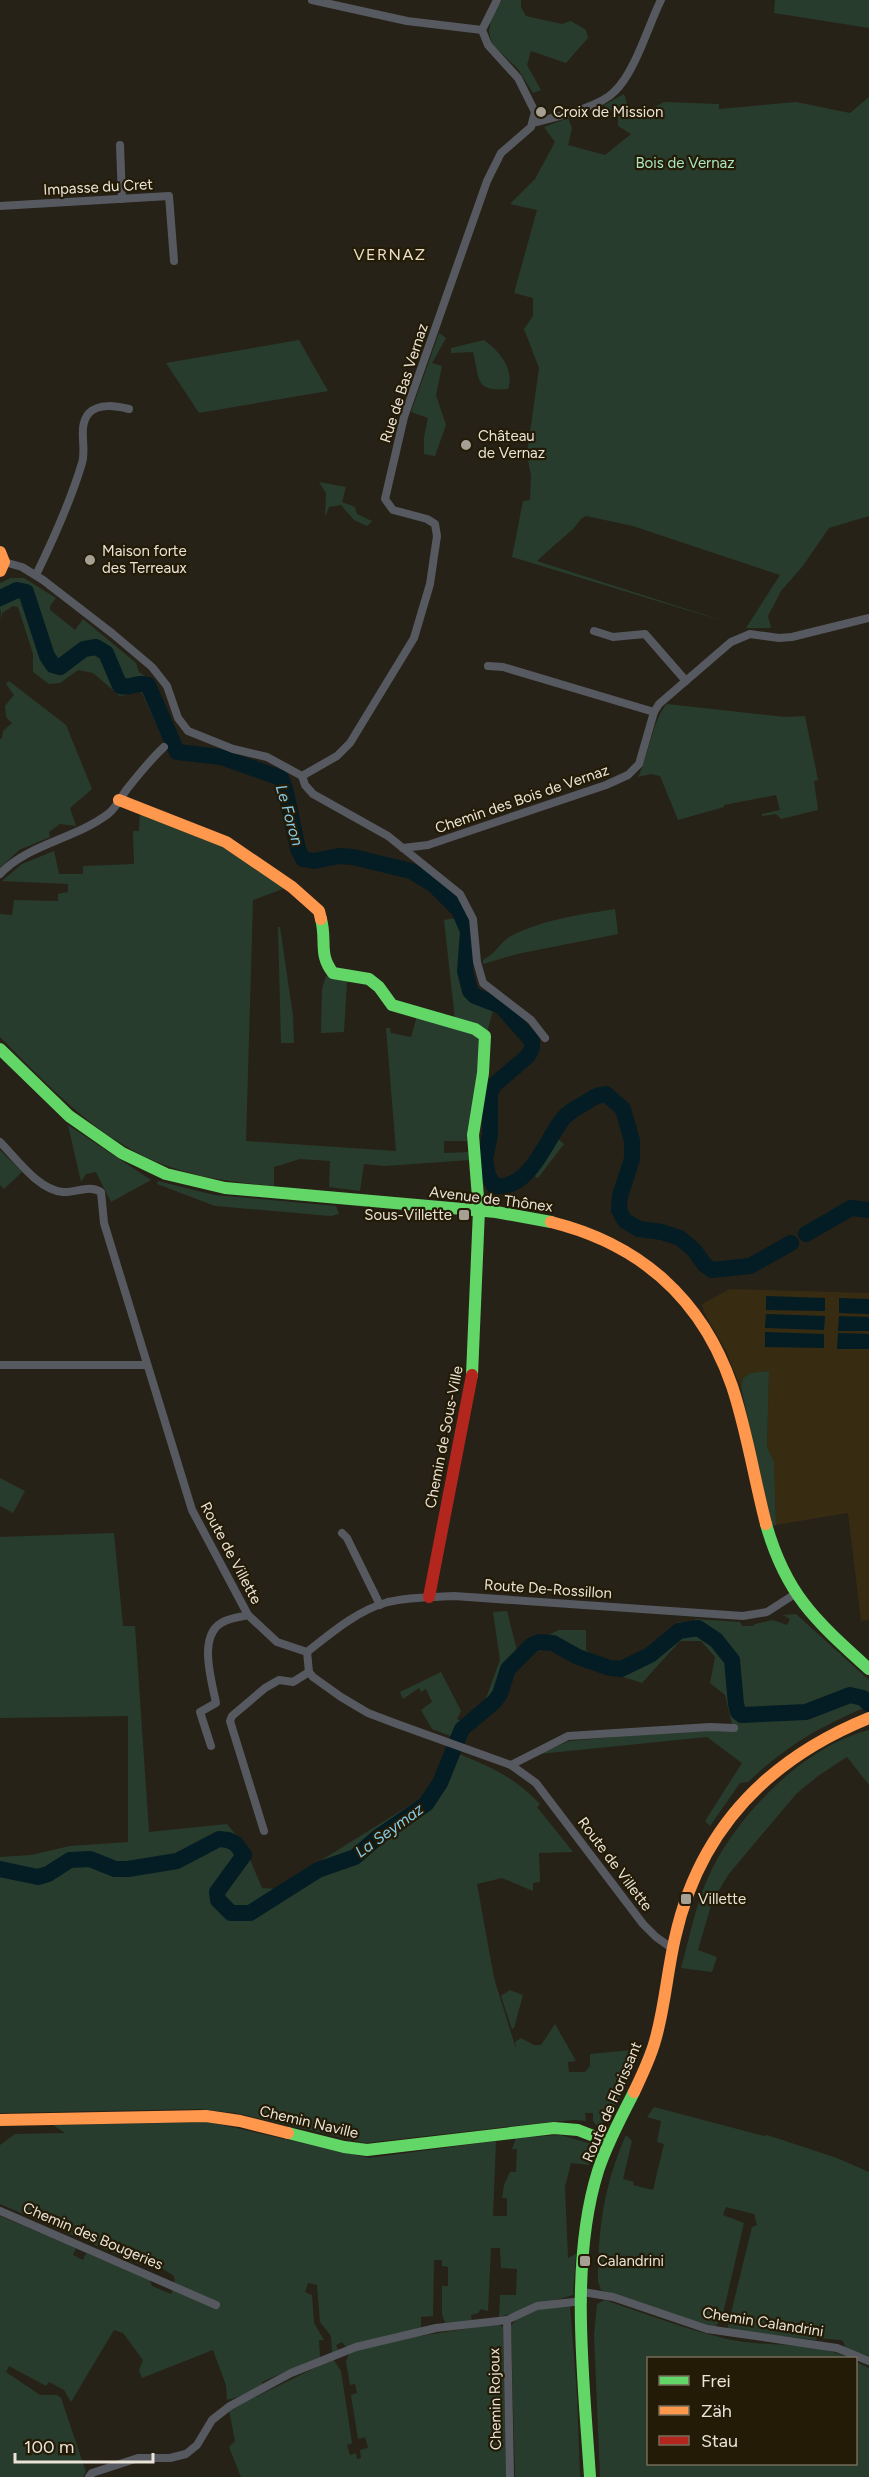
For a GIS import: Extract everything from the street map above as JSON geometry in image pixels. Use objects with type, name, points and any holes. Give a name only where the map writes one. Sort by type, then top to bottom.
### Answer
[{"type":"main road","name":"Chemin de Sous-Ville","points":[[119,800],[226,842],[292,886],[319,911],[324,930],[324,962],[333,973],[369,979],[379,987],[392,1005],[482,1032],[485,1036],[486,1044],[472,1142],[479,1210],[472,1378],[429,1597]]},
{"type":"main road","name":"Avenue de Thônex","points":[[0,1049],[69,1116],[122,1153],[166,1174],[225,1188],[517,1214],[563,1223],[606,1239],[649,1265],[691,1306],[726,1368],[744,1429],[769,1534],[795,1594],[820,1626],[869,1669]]},
{"type":"main road","name":"Route de Florissant","points":[[590,2477],[584,2297],[586,2247],[592,2196],[609,2142],[641,2081],[651,2055],[686,1899],[713,1842],[743,1803],[771,1775],[828,1735],[869,1718]]},
{"type":"main road","name":"Chemin Naville","points":[[1,2122],[206,2116],[240,2121],[344,2147],[368,2150],[554,2128],[578,2130],[609,2142]]},
{"type":"street","points":[[312,0],[407,21],[482,30]]},
{"type":"street","points":[[497,0],[482,30],[488,45],[518,78],[535,112],[533,123],[597,103],[616,91],[631,68],[661,0]]},
{"type":"street","name":"Rue de Bas Vernaz","points":[[302,776],[337,756],[350,743],[409,647],[419,626],[430,584],[437,528],[427,519],[393,510],[385,499],[402,425],[494,168],[505,148],[533,123]]},
{"type":"street","points":[[120,145],[122,199]]},
{"type":"street","name":"Impasse du Cret","points":[[0,207],[169,196],[174,261]]},
{"type":"street","points":[[36,575],[82,463],[83,430],[86,418],[94,410],[104,406],[129,409]]},
{"type":"street","points":[[2,562],[22,567],[36,575],[114,634],[160,675],[167,686],[178,718],[188,731],[233,750],[267,757],[302,776],[307,789],[318,798],[383,833],[460,894],[473,919],[478,968],[483,982],[531,1020],[545,1038]]},
{"type":"street","name":"Chemin des Bois de Vernaz","points":[[403,848],[427,845],[606,785],[628,775],[640,760],[654,712],[659,704],[731,642],[756,634],[779,638],[792,637],[869,618]]},
{"type":"street","points":[[594,631],[613,637],[645,634],[686,681]]},
{"type":"street","points":[[488,666],[503,667],[654,712]]},
{"type":"street","points":[[0,874],[23,856],[88,827],[107,815],[150,759],[164,747]]},
{"type":"street","name":"Route de Villette","points":[[0,1142],[46,1185],[65,1192],[90,1188],[101,1192],[104,1223],[192,1510],[248,1615],[277,1642],[307,1652]]},
{"type":"street","points":[[0,1365],[147,1365]]},
{"type":"street","points":[[342,1533],[347,1538],[380,1605]]},
{"type":"street","name":"Route De-Rossillon","points":[[307,1652],[345,1624],[380,1605],[429,1597],[454,1596],[743,1616],[767,1612],[795,1594]]},
{"type":"street","points":[[211,1746],[200,1712],[216,1703],[208,1667],[209,1640],[223,1621],[248,1615]]},
{"type":"street","points":[[264,1831],[230,1721],[232,1716],[265,1688],[279,1680],[293,1682],[309,1672],[307,1652]]},
{"type":"street","name":"Route de Villette","points":[[309,1672],[318,1682],[368,1713],[510,1764],[536,1783],[650,1931],[673,1949]]},
{"type":"street","points":[[510,1764],[568,1736],[734,1728]]},
{"type":"street","name":"Chemin des Bougeries","points":[[0,2211],[216,2305]]},
{"type":"street","name":"Chemin Calandrini","points":[[89,2477],[92,2473],[127,2460],[186,2454],[197,2445],[212,2420],[230,2406],[307,2366],[356,2346],[436,2328],[507,2320],[537,2306],[584,2297],[613,2297],[708,2329],[837,2348],[869,2361]]},
{"type":"street","name":"Chemin Rojoux","points":[[507,2320],[510,2477]]},
{"type":"shaded area","points":[[730,1289],[869,1293],[869,1620],[861,1621],[848,1513],[776,1525],[774,1463],[767,1447],[769,1371],[750,1373],[743,1378],[741,1388],[726,1351],[704,1312],[702,1304]]},
{"type":"green space","points":[[502,0],[521,0],[521,7],[526,16],[562,24],[571,21],[586,30],[588,38],[566,63],[531,51],[527,65],[541,90],[533,93],[518,69],[492,44],[489,32],[491,19]]},
{"type":"green space","points":[[775,0],[869,0],[869,28],[774,13]]},
{"type":"green space","name":"Bois de Vernaz","points":[[624,94],[630,113],[651,109],[664,102],[719,104],[719,109],[796,102],[850,113],[869,97],[869,516],[829,528],[802,567],[781,591],[768,616],[771,628],[746,628],[780,575],[633,526],[586,516],[537,561],[733,624],[512,557],[523,501],[530,500],[531,476],[527,454],[539,368],[524,329],[533,316],[533,298],[514,293],[537,210],[510,204],[535,179],[555,142],[544,127],[568,118],[572,128],[568,145],[605,155],[631,134],[618,126],[618,113],[608,110],[604,105]]},
{"type":"green space","points":[[439,333],[446,338],[432,363],[442,366],[436,395],[446,425],[435,456],[424,454],[424,437],[428,418],[411,412]]},
{"type":"green space","points":[[299,340],[328,391],[199,413],[166,363]]},
{"type":"green space","points":[[484,340],[504,361],[509,374],[508,389],[489,388],[480,382],[473,352],[451,353],[451,348]]},
{"type":"green space","points":[[319,482],[346,487],[342,502],[355,507],[357,514],[372,521],[367,526],[354,520],[341,505],[329,507],[325,517],[326,493]]},
{"type":"green space","points":[[11,578],[24,578],[56,598],[50,610],[75,630],[83,619],[136,663],[139,672],[149,679],[123,683],[111,653],[97,641],[84,645],[63,659],[53,661],[29,590],[18,586],[0,593],[0,583]]},
{"type":"green space","points":[[19,595],[25,599],[43,654],[54,671],[63,669],[93,652],[102,661],[111,684],[120,694],[141,688],[148,691],[167,742],[162,737],[141,691],[120,696],[93,673],[78,670],[60,683],[49,684],[33,672],[33,654],[18,607],[13,606],[2,613],[2,621],[0,607]]},
{"type":"green space","points":[[9,681],[66,725],[92,789],[70,808],[76,826],[60,824],[49,832],[50,837],[19,850],[0,868],[0,739],[3,731],[12,723],[6,717],[5,706],[14,695],[6,684]]},
{"type":"green space","points":[[667,704],[785,717],[805,716],[818,780],[814,781],[818,810],[781,819],[776,814],[762,816],[762,814],[780,810],[776,795],[724,805],[724,807],[678,820],[660,776],[651,774],[638,777],[658,718]]},
{"type":"green space","points":[[140,813],[225,847],[288,887],[253,900],[246,1141],[396,1151],[386,1028],[390,1028],[391,1033],[411,1037],[417,1016],[478,1035],[482,1043],[467,1141],[444,1141],[444,1153],[469,1152],[470,1160],[385,1166],[364,1164],[360,1191],[329,1187],[330,1161],[300,1159],[274,1167],[274,1186],[228,1181],[194,1174],[155,1161],[130,1149],[106,1133],[62,1098],[0,1037],[0,914],[12,915],[14,900],[58,901],[58,894],[68,892],[68,884],[2,881],[22,864],[54,851],[59,874],[83,874],[83,866],[134,864],[133,831],[139,831]]},
{"type":"green space","points":[[615,909],[618,934],[517,954],[483,964],[483,960],[507,938],[523,930],[562,918]]},
{"type":"green space","points":[[460,917],[466,936],[460,973],[462,984],[471,999],[494,1007],[487,1032],[455,1019],[444,920]]},
{"type":"green space","points":[[278,927],[280,927],[293,1016],[294,1043],[281,1043]]},
{"type":"green space","points":[[326,976],[347,981],[344,1032],[321,1033],[322,989]]},
{"type":"green space","points":[[68,1125],[151,1180],[111,1202],[96,1172],[86,1174],[81,1182]]},
{"type":"green space","points":[[552,1134],[564,1144],[538,1178],[527,1172]]},
{"type":"green space","points":[[0,1150],[22,1172],[4,1189],[0,1185]]},
{"type":"green space","points":[[158,1181],[214,1195],[336,1206],[339,1214],[331,1216],[215,1206],[157,1184]]},
{"type":"green space","points":[[769,1371],[767,1447],[774,1462],[776,1525],[772,1526],[741,1388],[743,1378],[750,1373]]},
{"type":"green space","points":[[0,1478],[25,1491],[13,1513],[0,1506]]},
{"type":"green space","points":[[114,1533],[123,1626],[135,1626],[149,1832],[227,1824],[244,1845],[262,1888],[275,1889],[431,1792],[435,1794],[449,1768],[452,1751],[509,1778],[540,1804],[537,1807],[573,1852],[539,1853],[540,1882],[533,1883],[533,1891],[502,1878],[477,1884],[494,1978],[516,2049],[515,2042],[521,2038],[534,2045],[541,2045],[555,2024],[576,2061],[568,2062],[569,2072],[585,2072],[590,2066],[590,2054],[641,2049],[627,2085],[604,2125],[596,2125],[593,2121],[593,2113],[585,2113],[586,2121],[550,2122],[365,2143],[236,2113],[199,2109],[0,2113],[0,1857],[31,1855],[70,1846],[128,1842],[128,1716],[0,1718],[0,1537]]},
{"type":"green space","points":[[507,1611],[517,1650],[559,1630],[586,1630],[586,1650],[597,1658],[616,1663],[651,1649],[678,1622],[695,1624],[695,1619],[740,1622],[742,1626],[753,1626],[773,1620],[787,1625],[790,1619],[783,1615],[796,1614],[869,1680],[869,1706],[804,1738],[775,1758],[748,1782],[740,1783],[710,1826],[705,1821],[742,1763],[707,1737],[539,1754],[569,1741],[706,1729],[734,1732],[725,1695],[710,1683],[715,1657],[701,1641],[680,1641],[642,1683],[592,1667],[562,1641],[523,1658],[495,1706],[485,1701],[500,1660],[493,1612]]},
{"type":"green space","points":[[441,1672],[461,1711],[457,1719],[463,1722],[453,1737],[432,1729],[421,1710],[432,1702],[426,1689],[421,1692],[419,1688],[403,1699],[400,1692]]},
{"type":"green space","points":[[869,1730],[869,1785],[847,1757],[796,1794],[728,1875],[712,1902],[698,1950],[717,1957],[712,1972],[681,1968],[707,1880],[734,1833],[752,1810],[796,1768],[844,1739]]},
{"type":"green space","points":[[510,1990],[523,1995],[512,2029],[501,1996]]},
{"type":"green space","points":[[654,2107],[767,2135],[837,2158],[869,2172],[869,2356],[846,2349],[843,2341],[840,2340],[817,2338],[816,2340],[727,2330],[752,2227],[757,2225],[754,2214],[726,2207],[723,2215],[744,2223],[722,2318],[716,2326],[709,2326],[601,2290],[598,2282],[598,2262],[601,2225],[612,2171],[626,2135],[632,2141],[623,2179],[634,2182],[633,2185],[653,2190],[664,2144],[657,2142],[661,2121],[647,2117]]},
{"type":"green space","points":[[209,2122],[369,2158],[496,2141],[493,2216],[507,2216],[507,2198],[502,2198],[504,2185],[510,2172],[516,2172],[517,2149],[512,2149],[516,2138],[560,2135],[592,2144],[594,2150],[589,2165],[571,2163],[565,2187],[568,2258],[576,2254],[573,2295],[499,2317],[500,2295],[516,2295],[517,2269],[501,2268],[500,2248],[491,2248],[488,2311],[481,2309],[478,2313],[471,2315],[472,2321],[445,2323],[442,2314],[442,2286],[448,2286],[448,2267],[442,2266],[442,2260],[434,2260],[433,2316],[421,2317],[421,2329],[346,2347],[342,2342],[336,2345],[338,2350],[332,2352],[331,2336],[320,2322],[317,2285],[308,2283],[305,2292],[312,2295],[314,2323],[324,2340],[319,2340],[320,2357],[262,2382],[262,2386],[227,2400],[226,2385],[213,2350],[142,2378],[139,2370],[143,2360],[123,2333],[114,2330],[71,2402],[64,2390],[49,2382],[46,2386],[9,2366],[6,2372],[40,2395],[57,2395],[61,2398],[86,2472],[83,2477],[0,2477],[0,2216],[76,2248],[73,2255],[83,2260],[86,2253],[149,2279],[152,2286],[171,2294],[175,2284],[174,2276],[160,2267],[154,2269],[155,2265],[144,2261],[142,2265],[0,2204],[0,2145],[15,2134],[65,2133],[53,2125]]},
{"type":"green space","points":[[605,2300],[727,2339],[804,2346],[846,2357],[647,2357],[647,2465],[857,2465],[857,2362],[869,2368],[869,2477],[600,2477],[594,2335],[597,2304]]},
{"type":"green space","points":[[570,2306],[580,2477],[515,2477],[511,2326],[516,2320],[530,2312]]},
{"type":"green space","points":[[497,2324],[503,2327],[506,2477],[241,2477],[229,2447],[235,2441],[229,2410],[333,2359],[341,2371],[352,2443],[347,2445],[350,2455],[356,2453],[357,2459],[361,2458],[360,2450],[368,2448],[365,2437],[358,2439],[351,2395],[357,2393],[355,2384],[350,2385],[346,2362],[349,2353],[388,2341]]},
{"type":"water","points":[[766,1296],[825,1298],[825,1311],[766,1310]]},
{"type":"water","points":[[839,1298],[869,1299],[869,1314],[839,1313]]},
{"type":"water","points":[[766,1314],[825,1316],[824,1330],[765,1328]]},
{"type":"water","points":[[839,1316],[869,1317],[869,1331],[838,1331]]},
{"type":"water","points":[[765,1332],[824,1334],[824,1348],[765,1347]]},
{"type":"water","points":[[838,1333],[869,1334],[869,1349],[837,1349]]},
{"type":"waterway","name":"Le Foron","points":[[0,598],[17,590],[26,592],[47,656],[53,665],[60,667],[84,649],[96,647],[106,653],[120,686],[148,685],[177,752],[221,757],[281,778],[298,849],[303,859],[314,861],[339,856],[353,857],[411,871],[434,885],[459,910],[468,931],[465,971],[470,991],[475,996],[501,1006],[532,1041],[532,1048],[528,1056],[494,1085],[490,1093],[490,1135],[485,1159],[488,1175],[494,1186],[506,1186],[517,1181],[535,1163],[562,1120],[572,1110],[592,1098],[606,1094],[623,1109],[632,1141],[632,1159],[620,1196],[619,1210],[625,1221],[639,1229],[662,1232],[680,1238],[712,1270],[750,1266],[791,1243]]},
{"type":"waterway","name":"Le Foron","points":[[806,1234],[851,1208],[869,1210]]},
{"type":"waterway","name":"La Seymaz","points":[[0,1869],[38,1877],[48,1874],[70,1860],[90,1859],[115,1869],[128,1869],[177,1861],[219,1839],[228,1840],[236,1844],[244,1855],[217,1892],[218,1900],[231,1913],[250,1913],[318,1870],[355,1857],[378,1837],[426,1804],[440,1783],[462,1729],[494,1702],[500,1694],[508,1669],[532,1645],[539,1642],[553,1643],[578,1657],[610,1668],[621,1669],[650,1655],[679,1631],[698,1628],[716,1640],[732,1660],[736,1704],[738,1712],[742,1715],[806,1712],[850,1695],[863,1698],[869,1704]]},
{"type":"traffic: fast","points":[[321,919],[324,953],[333,973],[369,979],[379,987],[392,1005],[475,1029],[485,1036],[483,1073],[473,1135],[479,1210],[472,1375]]},
{"type":"traffic: fast","points":[[0,1049],[69,1116],[122,1153],[166,1174],[225,1188],[496,1212],[551,1222]]},
{"type":"traffic: fast","points":[[766,1524],[783,1570],[805,1605],[818,1621],[869,1669]]},
{"type":"traffic: fast","points":[[590,2477],[582,2363],[581,2283],[584,2244],[589,2207],[598,2171],[634,2092]]},
{"type":"traffic: fast","points":[[288,2133],[344,2147],[367,2150],[554,2128],[578,2130],[609,2142]]},
{"type":"traffic: slow","points":[[0,552],[4,562],[0,571]]},
{"type":"traffic: slow","points":[[119,800],[226,842],[292,887],[319,911],[321,919]]},
{"type":"traffic: slow","points":[[551,1222],[613,1245],[639,1261],[664,1280],[704,1327],[732,1386],[766,1524]]},
{"type":"traffic: slow","points":[[634,2092],[655,2041],[675,1938],[686,1899],[701,1864],[720,1832],[743,1803],[799,1754],[869,1718]]},
{"type":"traffic: slow","points":[[0,2120],[206,2116],[240,2121],[288,2133]]},
{"type":"traffic: jam","points":[[429,1597],[472,1375]]},
{"type":"place","name":"Croix de Mission","points":[[541,112]]},
{"type":"place","name":"Château de Vernaz","points":[[466,445]]},
{"type":"place","name":"Maison forte des Terreaux","points":[[90,560]]},
{"type":"place","name":"Sous-Villette","points":[[464,1215]]},
{"type":"place","name":"Villette","points":[[686,1899]]},
{"type":"place","name":"Calandrini","points":[[585,2261]]},
{"type":"district","name":"VERNAZ","points":[[390,254]]}]
